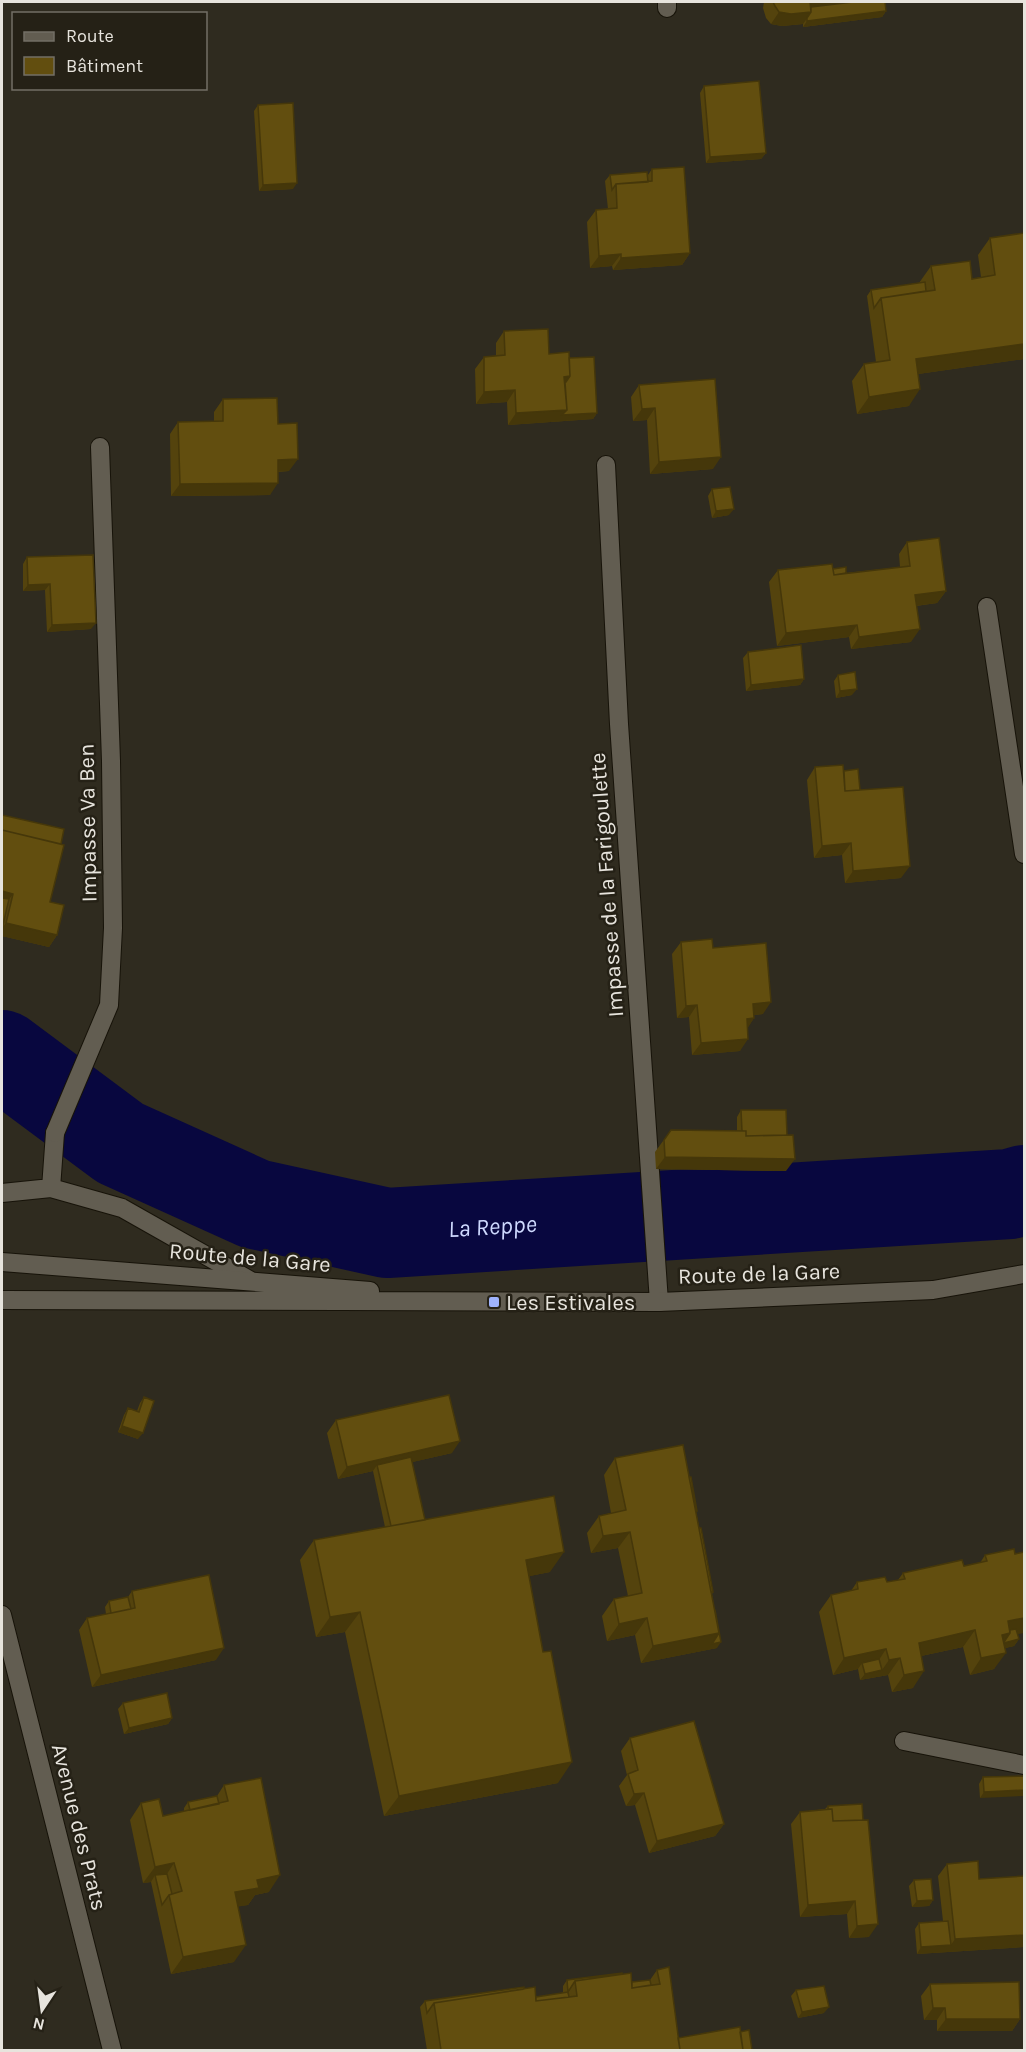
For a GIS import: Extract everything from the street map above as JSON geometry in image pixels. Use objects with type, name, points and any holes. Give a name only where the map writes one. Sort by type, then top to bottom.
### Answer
[{"type":"street","name":"Impasse Va Ben","points":[[51,1188],[55,1133],[109,1005],[113,928],[111,761],[100,447]]},
{"type":"street","name":"Impasse de la Farigoulette","points":[[606,465],[620,736],[659,1302]]},
{"type":"street","points":[[987,607],[1024,854]]},
{"type":"street","points":[[2,1192],[51,1188],[122,1208],[251,1281]]},
{"type":"street","name":"Route de la Gare","points":[[2,1262],[494,1302]]},
{"type":"street","name":"Route de la Gare","points":[[2,1300],[659,1302],[933,1290],[1024,1274]]},
{"type":"street","name":"Avenue des Prats","points":[[2,1615],[112,2050]]},
{"type":"street","points":[[904,1741],[1024,1765]]},
{"type":"building","points":[[773,2],[810,2],[811,12],[791,14],[779,12]]},
{"type":"building","points":[[853,2],[885,2],[886,11],[807,21],[811,7]]},
{"type":"building","points":[[759,81],[766,153],[710,157],[704,86]]},
{"type":"building","points":[[293,103],[297,183],[263,185],[258,105]]},
{"type":"building","points":[[684,167],[690,253],[621,258],[621,254],[599,256],[596,210],[617,208],[616,184],[652,181],[652,169]]},
{"type":"building","points":[[647,172],[648,182],[616,184],[612,190],[610,175]]},
{"type":"building","points":[[1024,233],[1024,344],[916,359],[920,389],[869,397],[864,364],[890,360],[881,298],[935,290],[931,266],[970,261],[972,279],[995,275],[990,238]]},
{"type":"building","points":[[925,282],[926,291],[881,298],[874,308],[871,290]]},
{"type":"building","points":[[548,329],[549,354],[569,352],[570,376],[564,377],[567,410],[516,413],[515,390],[484,392],[484,357],[505,355],[504,331]]},
{"type":"building","points":[[594,357],[597,413],[562,415],[567,410],[565,382],[570,376],[569,358]]},
{"type":"building","points":[[715,379],[721,457],[659,462],[655,408],[642,409],[639,385]]},
{"type":"building","points":[[277,398],[278,424],[297,423],[298,459],[278,460],[278,483],[180,484],[178,422],[223,421],[223,399]]},
{"type":"building","points":[[730,487],[734,509],[716,511],[712,489]]},
{"type":"building","points":[[939,538],[946,591],[915,595],[920,629],[859,637],[857,625],[786,633],[778,570],[832,564],[834,575],[910,566],[907,542]]},
{"type":"building","points":[[93,555],[96,623],[52,625],[50,584],[28,585],[27,557]]},
{"type":"building","points":[[846,567],[846,573],[834,575],[833,569]]},
{"type":"building","points":[[801,645],[804,679],[751,685],[748,652]]},
{"type":"building","points":[[855,672],[857,689],[840,691],[838,675]]},
{"type":"building","points":[[843,765],[845,791],[903,787],[910,866],[853,871],[851,843],[822,846],[815,767]]},
{"type":"building","points":[[858,769],[860,790],[845,791],[844,771]]},
{"type":"building","points":[[2,815],[64,829],[61,844],[2,830]]},
{"type":"building","points":[[2,830],[64,845],[50,902],[64,905],[57,935],[6,923],[13,894],[2,891]]},
{"type":"building","points":[[2,898],[9,899],[2,929]]},
{"type":"building","points":[[712,939],[713,948],[766,943],[771,1002],[753,1004],[754,1018],[747,1019],[748,1039],[701,1043],[697,1005],[686,1006],[681,942]]},
{"type":"building","points":[[741,1110],[786,1110],[787,1135],[746,1136],[746,1131],[742,1131]]},
{"type":"building","points":[[671,1130],[746,1131],[746,1136],[793,1135],[795,1159],[665,1157],[664,1140]]},
{"type":"building","points":[[449,1395],[460,1441],[347,1467],[336,1420]]},
{"type":"building","points":[[144,1397],[154,1401],[143,1433],[122,1426],[128,1408],[139,1412]]},
{"type":"building","points":[[683,1445],[719,1633],[653,1646],[647,1618],[619,1624],[614,1599],[642,1593],[630,1532],[603,1536],[599,1516],[626,1510],[615,1458]]},
{"type":"building","points":[[411,1457],[425,1520],[391,1526],[377,1465]]},
{"type":"building","points":[[689,1477],[691,1477],[697,1511],[696,1511]]},
{"type":"building","points":[[554,1496],[564,1552],[526,1560],[543,1652],[551,1651],[572,1762],[399,1796],[360,1612],[330,1617],[314,1540]]},
{"type":"building","points":[[699,1528],[701,1528],[713,1592],[711,1592]]},
{"type":"building","points":[[1014,1549],[1015,1554],[1024,1552],[1024,1618],[1008,1621],[1010,1633],[1002,1635],[1006,1653],[981,1658],[975,1630],[919,1643],[924,1671],[904,1675],[900,1658],[889,1660],[886,1649],[844,1658],[831,1595],[858,1589],[857,1582],[885,1577],[887,1582],[905,1579],[903,1573],[962,1560],[964,1566],[987,1561],[985,1555]]},
{"type":"building","points":[[209,1575],[224,1648],[101,1675],[87,1618],[135,1608],[132,1591]]},
{"type":"building","points":[[128,1597],[131,1609],[111,1613],[109,1601]]},
{"type":"building","points":[[715,1610],[721,1642],[712,1644],[719,1633]]},
{"type":"building","points":[[1016,1629],[1019,1639],[1004,1643],[1010,1630]]},
{"type":"building","points":[[879,1659],[882,1670],[865,1674],[862,1663]]},
{"type":"building","points":[[167,1693],[172,1718],[129,1728],[123,1703]]},
{"type":"building","points":[[694,1721],[724,1824],[657,1841],[644,1793],[634,1794],[628,1774],[638,1770],[630,1738]]},
{"type":"building","points":[[1024,1776],[1024,1790],[984,1792],[983,1777]]},
{"type":"building","points":[[261,1778],[280,1875],[257,1880],[259,1888],[235,1892],[246,1945],[183,1957],[169,1895],[182,1891],[174,1863],[155,1867],[141,1803],[159,1799],[163,1816],[228,1801],[224,1785]]},
{"type":"building","points":[[217,1796],[219,1804],[190,1810],[188,1802]]},
{"type":"building","points":[[862,1804],[863,1820],[833,1821],[832,1809],[828,1809],[828,1806]]},
{"type":"building","points":[[832,1809],[833,1821],[868,1820],[878,1924],[857,1926],[855,1901],[808,1905],[800,1812]]},
{"type":"building","points":[[978,1861],[979,1879],[1024,1876],[1024,1935],[955,1939],[947,1864]]},
{"type":"building","points":[[167,1874],[172,1894],[162,1905],[155,1875]]},
{"type":"building","points":[[931,1879],[933,1900],[917,1901],[914,1880]]},
{"type":"building","points":[[948,1921],[951,1945],[921,1947],[919,1923]]},
{"type":"building","points":[[669,1967],[680,2050],[441,2050],[434,2003],[535,1987],[536,2001],[577,1996],[575,1981],[631,1973],[632,1988],[660,1984],[657,1970]]},
{"type":"building","points":[[622,1973],[575,1981],[568,1992],[567,1980]]},
{"type":"building","points":[[650,1980],[651,1985],[632,1988],[632,1982]]},
{"type":"building","points":[[1019,1982],[1020,2019],[946,2019],[945,2008],[933,2008],[930,1984]]},
{"type":"building","points":[[824,1986],[829,2007],[802,2012],[796,1990]]},
{"type":"building","points":[[524,1987],[524,1989],[434,2003],[427,2013],[425,2001]]},
{"type":"building","points":[[568,1992],[569,1997],[536,2001],[536,1997]]},
{"type":"building","points":[[740,2027],[743,2050],[680,2050],[678,2038]]},
{"type":"building","points":[[749,2030],[752,2050],[743,2050],[740,2032]]},
{"type":"waterway","name":"La Reppe","points":[[2,1055],[120,1143],[255,1204],[387,1233],[1010,1194],[1024,1190]]},
{"type":"place","name":"Les Estivales","points":[[494,1302]]}]
